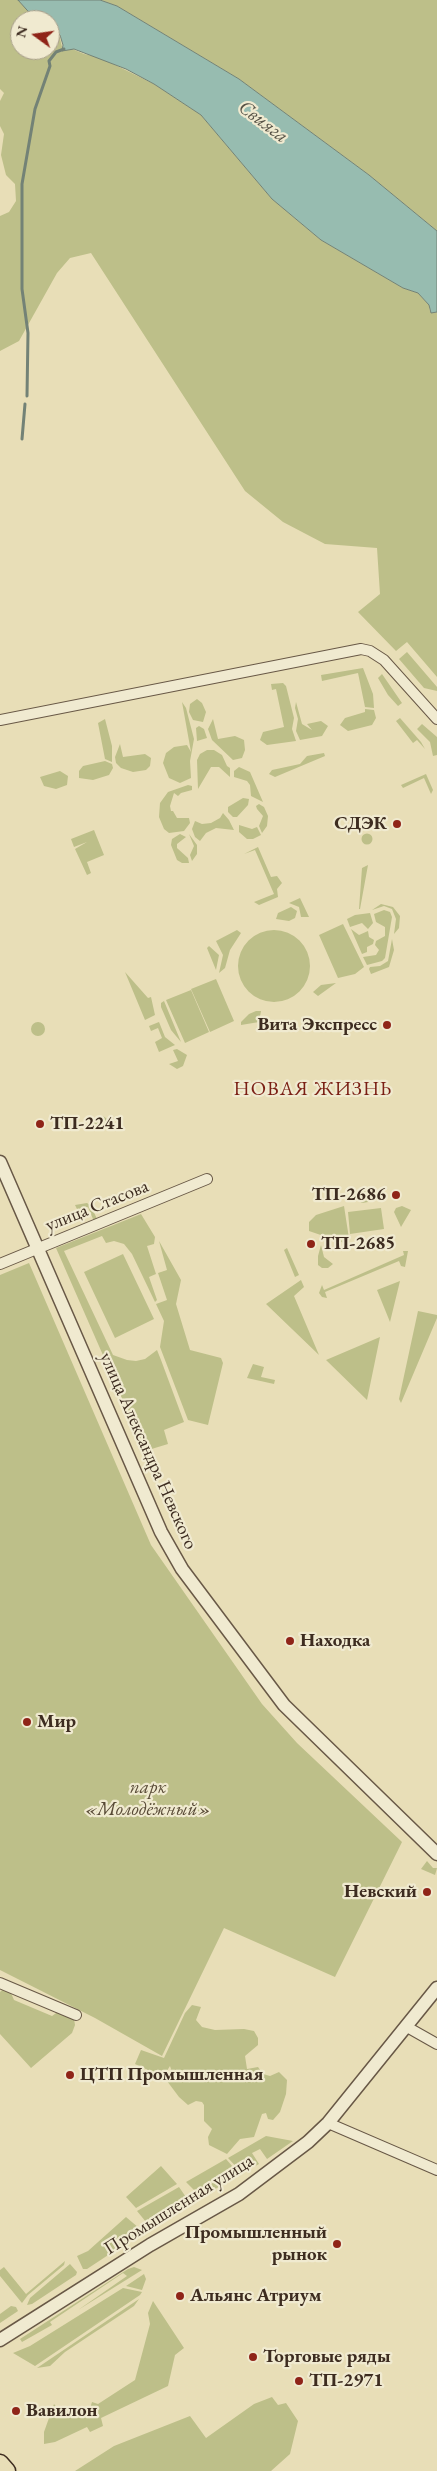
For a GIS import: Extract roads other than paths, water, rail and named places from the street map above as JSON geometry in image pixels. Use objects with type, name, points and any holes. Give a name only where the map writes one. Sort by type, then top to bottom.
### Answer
[{"type":"main road","points":[[0,2463],[7,2471]]},
{"type":"street","points":[[0,720],[361,649],[370,651],[384,660],[437,719]]},
{"type":"street","name":"улица Александра Невского","points":[[0,1162],[161,1532],[182,1569],[284,1706],[437,1854]]},
{"type":"street","name":"улица Стасова","points":[[0,1264],[207,1180]]},
{"type":"street","points":[[0,1983],[76,2015]]},
{"type":"street","name":"Промышленная улица","points":[[0,2340],[150,2245],[239,2194],[308,2142],[328,2124],[437,1988]]},
{"type":"street","points":[[407,2027],[437,2044]]},
{"type":"street","points":[[328,2124],[437,2170]]},
{"type":"water","name":"Свияга","points":[[18,0],[100,0],[117,6],[239,79],[369,175],[437,231],[437,312],[431,313],[429,305],[418,293],[403,288],[321,240],[272,199],[201,115],[154,84],[126,69],[74,49],[62,51],[60,10],[27,10]]},
{"type":"waterway","points":[[27,396],[28,333],[22,289],[22,184],[35,109],[50,66],[49,61],[56,52],[64,49]]},
{"type":"waterway","points":[[22,439],[25,404]]},
{"type":"place","name":"СДЭК","points":[[397,824]]},
{"type":"place","name":"Вита Экспресс","points":[[387,1025]]},
{"type":"place","name":"ТП-2241","points":[[40,1124]]},
{"type":"place","name":"ТП-2686","points":[[396,1195]]},
{"type":"place","name":"ТП-2685","points":[[311,1244]]},
{"type":"place","name":"Находка","points":[[290,1641]]},
{"type":"place","name":"Мир","points":[[27,1722]]},
{"type":"place","name":"Невский","points":[[427,1892]]},
{"type":"place","name":"ЦТП Промышленная","points":[[70,2075]]},
{"type":"place","name":"Промышленный рынок","points":[[337,2244]]},
{"type":"place","name":"Альянс Атриум","points":[[180,2296]]},
{"type":"place","name":"Торговые ряды","points":[[253,2357]]},
{"type":"place","name":"ТП-2971","points":[[299,2381]]},
{"type":"place","name":"Вавилон","points":[[16,2411]]},
{"type":"district","name":"НОВАЯ ЖИЗНЬ","points":[[313,1090]]},
{"type":"park label","name":"парк «Молодёжный»","points":[[148,1799]]}]
